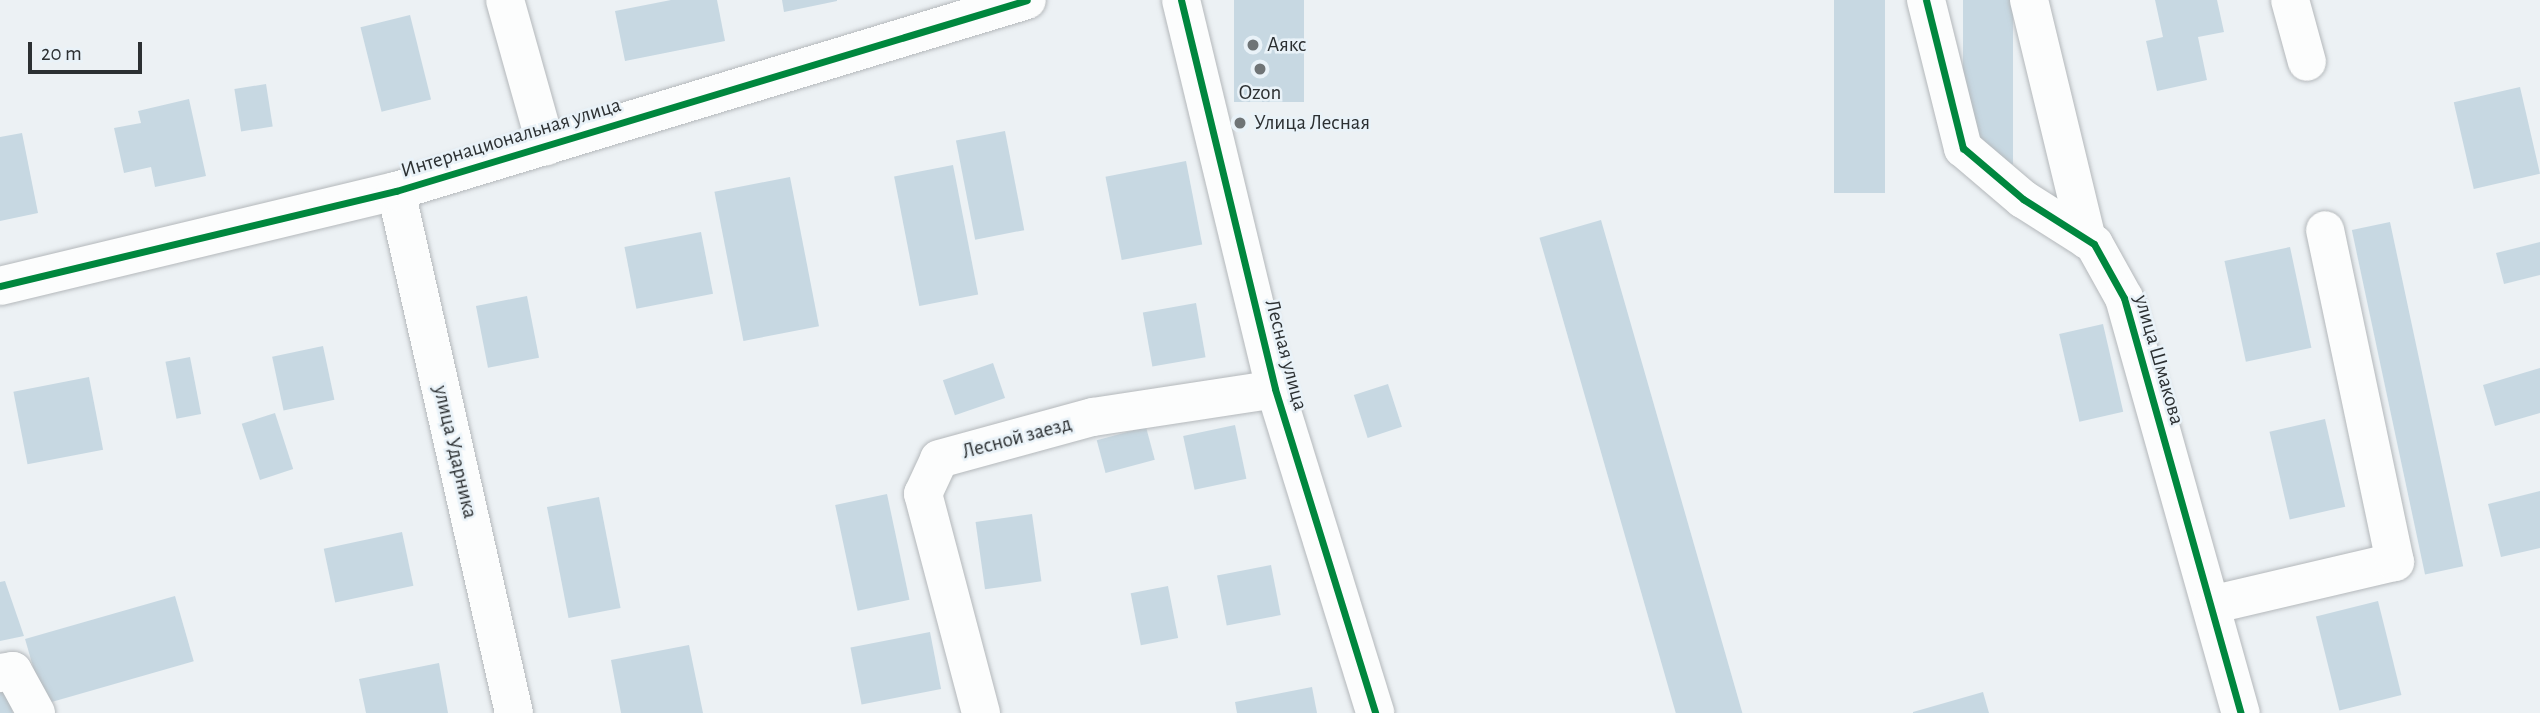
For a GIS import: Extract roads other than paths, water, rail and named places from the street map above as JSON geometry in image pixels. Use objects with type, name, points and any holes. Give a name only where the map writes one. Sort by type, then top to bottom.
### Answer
[{"type":"street","points":[[505,0],[546,146]]},
{"type":"street","name":"Интернациональная улица","points":[[0,286],[396,191],[1027,0]]},
{"type":"street","name":"Лесная улица","points":[[1181,0],[1275,389],[1375,713]]},
{"type":"street","name":"улица Шмакова","points":[[1926,0],[1963,148],[2023,198],[2087,240],[2124,298],[2241,713]]},
{"type":"street","points":[[2029,0],[2087,240]]},
{"type":"street","points":[[2290,0],[2307,62]]},
{"type":"street","name":"улица Ударника","points":[[396,191],[514,713]]},
{"type":"street","points":[[2210,605],[2395,562],[2325,230]]},
{"type":"street","name":"Лесной заезд","points":[[981,713],[923,494],[939,459],[1093,417],[1275,389]]},
{"type":"street","points":[[0,673],[13,671],[36,713]]},
{"type":"place","name":"Аякс","points":[[1253,45]]},
{"type":"place","name":"Ozon","points":[[1260,69]]},
{"type":"place","name":"Улица Лесная","points":[[1240,123]]}]
